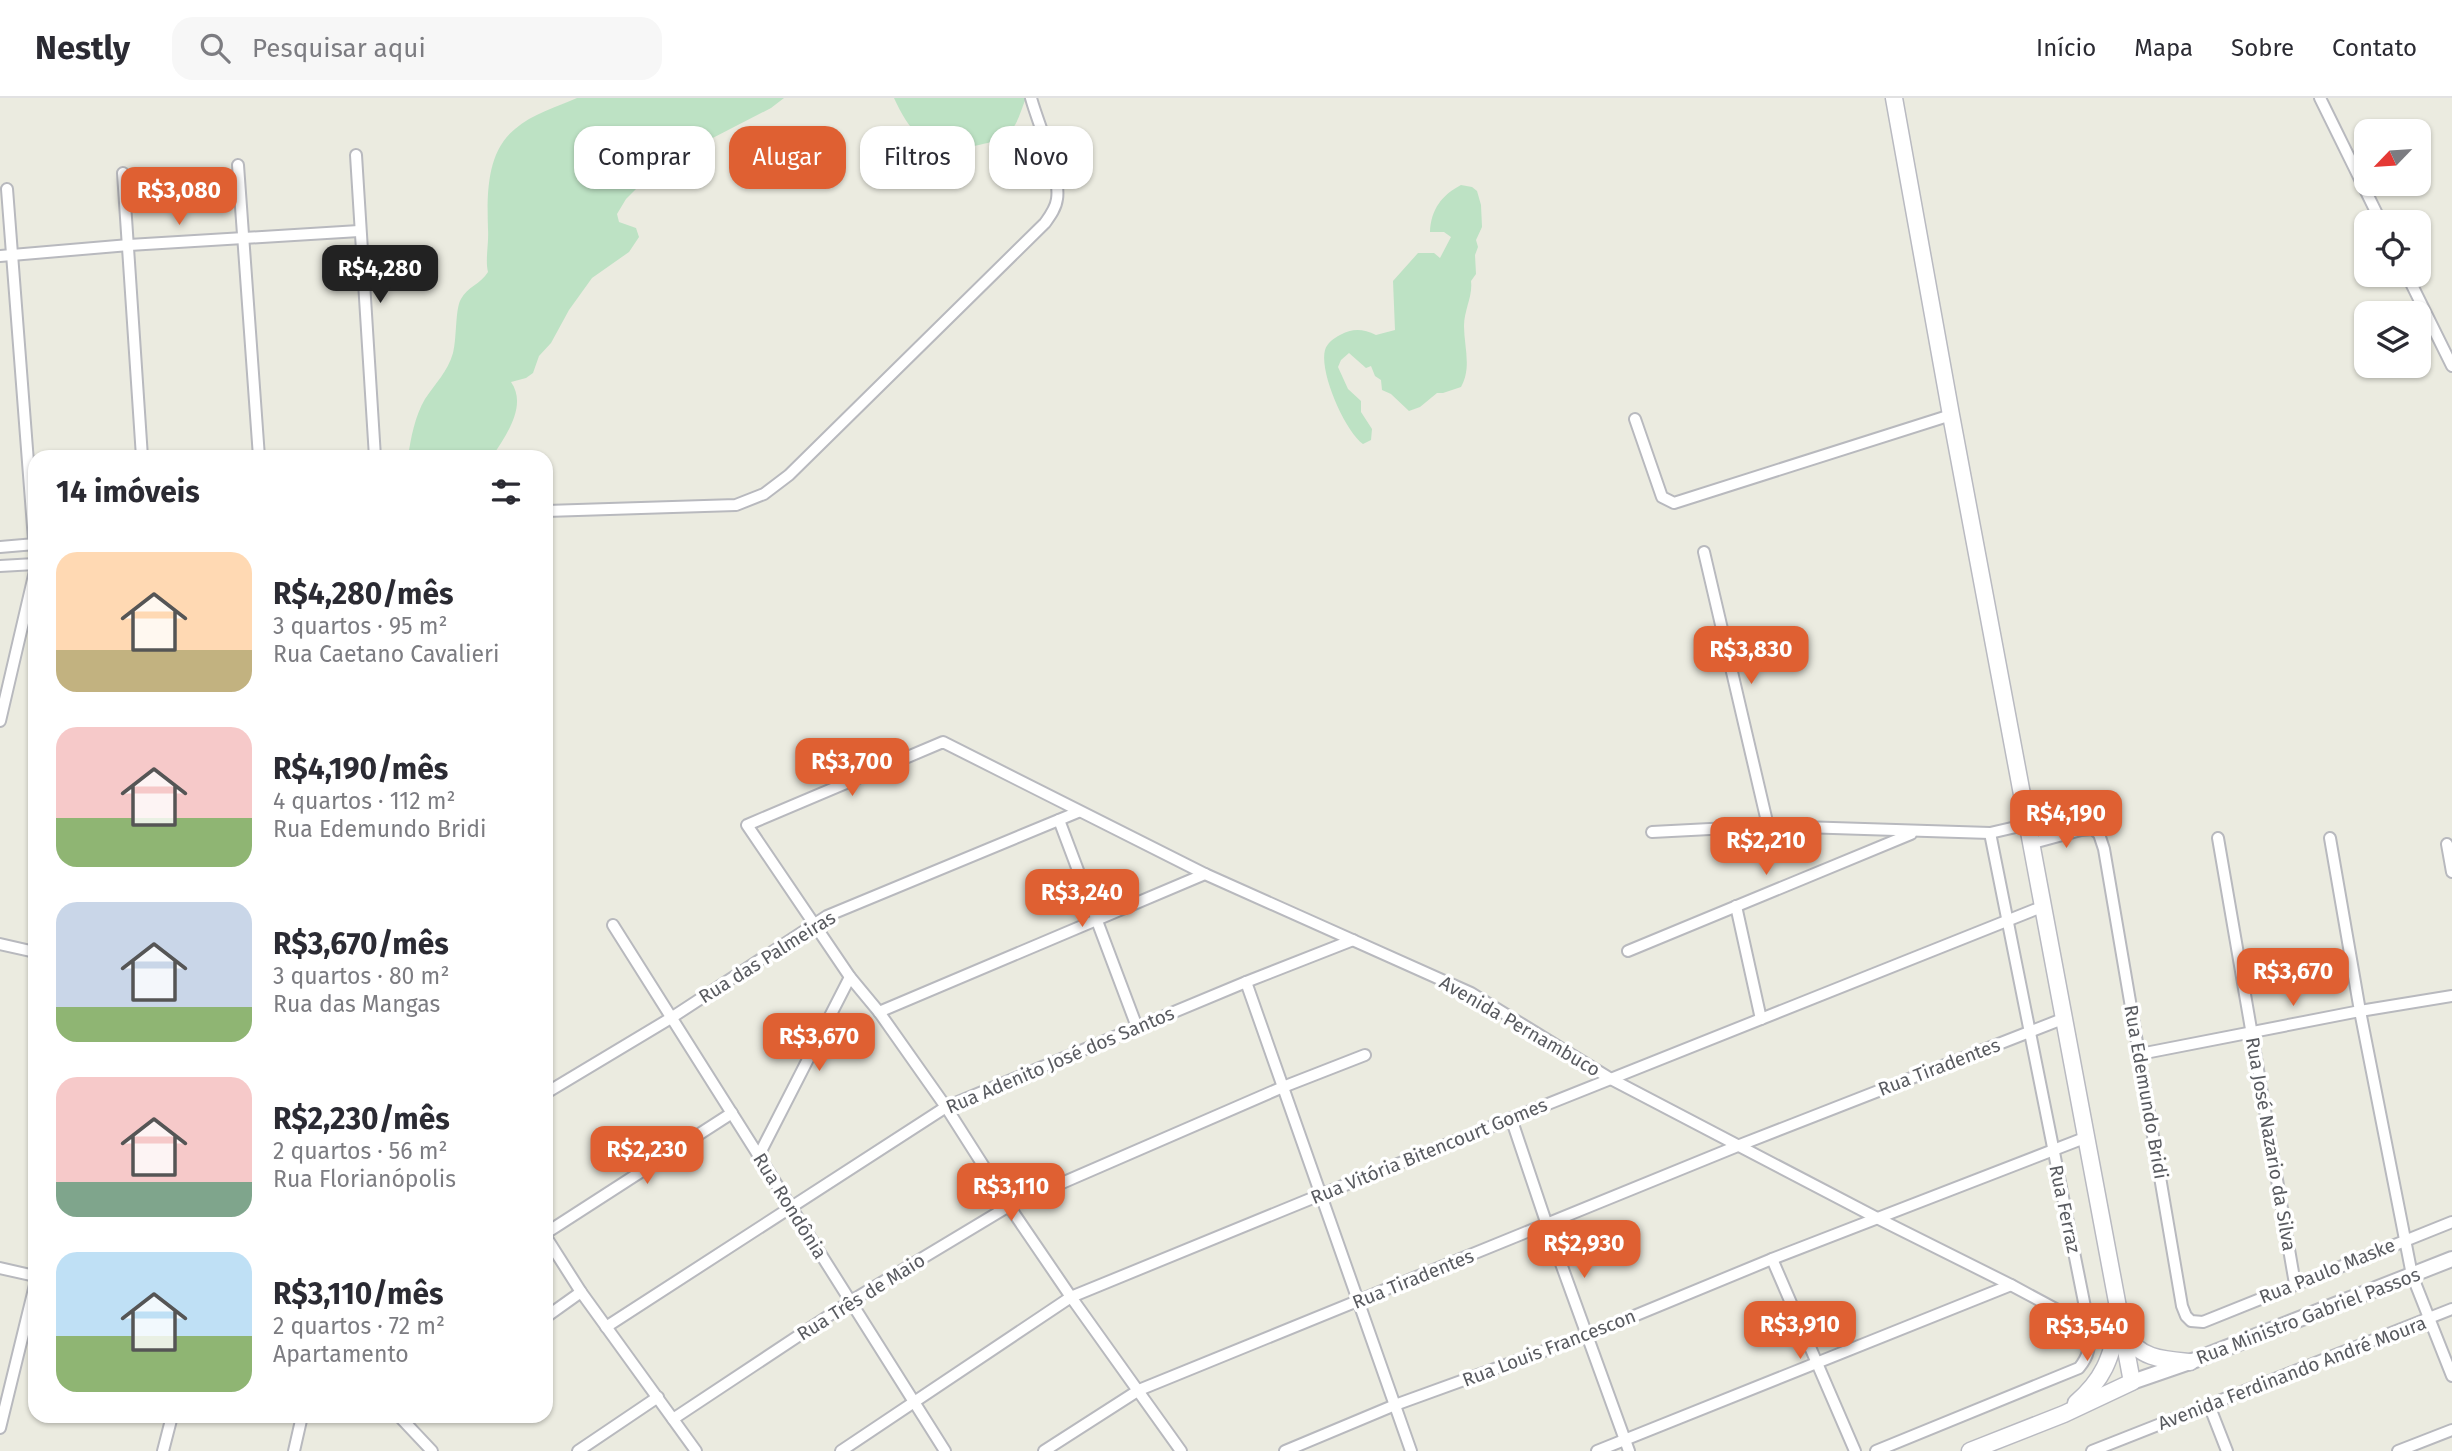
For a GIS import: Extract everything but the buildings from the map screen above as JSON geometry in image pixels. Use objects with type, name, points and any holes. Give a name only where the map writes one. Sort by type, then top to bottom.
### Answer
[{"type":"main road","points":[[1894,98],[2132,1382]]},
{"type":"main road","points":[[2120,1318],[2129,1340],[2143,1353],[2163,1360],[2190,1362]]},
{"type":"main road","points":[[2064,1414],[2100,1379],[2111,1355],[2120,1318]]},
{"type":"main road","name":"Rua Ministro Gabriel Passos","points":[[1969,1451],[2064,1414],[2132,1382]]},
{"type":"street","points":[[553,511],[736,505],[752,501],[789,475],[1045,223],[1054,209],[1057,198],[1056,180],[1031,98]]},
{"type":"street","points":[[2320,98],[2375,210]]},
{"type":"street","points":[[356,155],[375,450]]},
{"type":"street","points":[[238,164],[258,450]]},
{"type":"street","points":[[123,173],[142,450]]},
{"type":"street","points":[[7,189],[28,454]]},
{"type":"street","points":[[0,256],[359,231]]},
{"type":"street","points":[[2413,287],[2452,366]]},
{"type":"street","points":[[1635,419],[1662,497],[1674,503],[1951,415]]},
{"type":"street","points":[[0,547],[28,547]]},
{"type":"street","points":[[1703,552],[1768,826]]},
{"type":"street","points":[[0,566],[28,564]]},
{"type":"street","points":[[0,721],[28,601]]},
{"type":"street","name":"Avenida Pernambuco","points":[[816,925],[747,825],[943,742],[1205,874],[1471,993],[1611,1079],[2089,1327]]},
{"type":"street","name":"Rua das Palmeiras","points":[[553,1089],[671,1018],[827,916],[1078,812]]},
{"type":"street","points":[[1059,820],[1137,1027]]},
{"type":"street","points":[[1652,832],[1768,826],[1990,833],[2029,824]]},
{"type":"street","name":"Rua Edemundo Bridi","points":[[2033,843],[2081,830],[2094,829],[2099,834],[2104,849],[2182,1306],[2191,1321],[2203,1322]]},
{"type":"street","points":[[1628,951],[1917,832]]},
{"type":"street","name":"Rua Ferraz","points":[[1876,1451],[2079,1368],[2087,1358],[2089,1327],[1990,833]]},
{"type":"street","name":"Rua José Nazario da Silva","points":[[2218,838],[2295,1284]]},
{"type":"street","points":[[2330,838],[2360,1011],[2412,1275],[2452,1376]]},
{"type":"street","points":[[2447,844],[2452,872]]},
{"type":"street","points":[[879,1012],[1205,874]]},
{"type":"street","points":[[1736,906],[1760,1019]]},
{"type":"street","name":"Rua Vitória Bitencourt Gomes","points":[[841,1451],[1071,1297],[2044,906]]},
{"type":"street","name":"Rua Rondônia","points":[[613,925],[945,1451]]},
{"type":"street","points":[[816,925],[850,977],[879,1012],[946,1107],[1071,1297],[1181,1451]]},
{"type":"street","name":"Rua Adenito José dos Santos","points":[[606,1327],[946,1107],[1353,940]]},
{"type":"street","points":[[0,944],[28,950]]},
{"type":"street","points":[[759,1155],[850,977]]},
{"type":"street","points":[[1246,982],[1411,1451]]},
{"type":"street","points":[[2140,1054],[2452,996]]},
{"type":"street","name":"Rua Tiradentes","points":[[1044,1451],[1139,1390],[1740,1145],[2065,1018]]},
{"type":"street","name":"Rua Três de Maio","points":[[673,1419],[851,1301],[1009,1206],[1283,1087],[1365,1055]]},
{"type":"street","points":[[553,1230],[732,1113]]},
{"type":"street","points":[[1511,1118],[1627,1446]]},
{"type":"street","name":"Rua Louis Francescon","points":[[1285,1451],[1395,1405],[1588,1335],[1772,1259],[2087,1138]]},
{"type":"street","name":"Rua Paulo Maske","points":[[2203,1322],[2452,1222]]},
{"type":"street","points":[[553,1246],[581,1292],[696,1451]]},
{"type":"street","points":[[1772,1259],[1855,1451]]},
{"type":"street","name":"Rua Ministro Gabriel Passos","points":[[2132,1382],[2190,1362],[2452,1259]]},
{"type":"street","points":[[0,1268],[28,1274]]},
{"type":"street","points":[[1597,1451],[1627,1446],[1818,1362],[2011,1285]]},
{"type":"street","points":[[553,1312],[581,1292]]},
{"type":"street","name":"Avenida Ferdinando André Moura","points":[[2092,1451],[2452,1310]]},
{"type":"street","points":[[0,1428],[28,1313]]},
{"type":"street","points":[[578,1451],[658,1397]]},
{"type":"street","points":[[2209,1405],[2227,1451]]},
{"type":"street","points":[[163,1451],[170,1423]]},
{"type":"street","points":[[294,1451],[300,1423]]},
{"type":"street","points":[[407,1423],[432,1451]]},
{"type":"street","points":[[2398,1451],[2452,1430]]},
{"type":"green space","points":[[577,98],[784,98],[736,126],[729,126],[729,130],[715,137],[715,126],[574,126],[574,189],[636,189],[617,214],[619,222],[636,228],[639,237],[629,252],[592,278],[569,310],[551,343],[539,356],[533,373],[511,382],[516,391],[516,411],[496,450],[409,450],[425,399],[451,360],[461,299],[488,272],[490,175],[498,150],[505,139],[522,124]]},
{"type":"green space","points":[[894,98],[1026,98],[1014,126],[989,126],[989,142],[975,146],[975,126],[911,126]]},
{"type":"green space","points":[[1461,185],[1477,191],[1482,227],[1476,240],[1476,274],[1471,281],[1464,320],[1467,365],[1464,380],[1461,387],[1437,393],[1420,407],[1409,411],[1391,394],[1382,390],[1381,380],[1375,376],[1371,366],[1366,368],[1349,353],[1338,367],[1348,389],[1361,401],[1361,412],[1372,429],[1371,440],[1363,444],[1349,427],[1335,400],[1326,372],[1325,350],[1333,339],[1349,331],[1376,335],[1395,330],[1393,281],[1418,253],[1434,253],[1440,258],[1451,237],[1444,232],[1430,232],[1433,216],[1443,198]]}]
